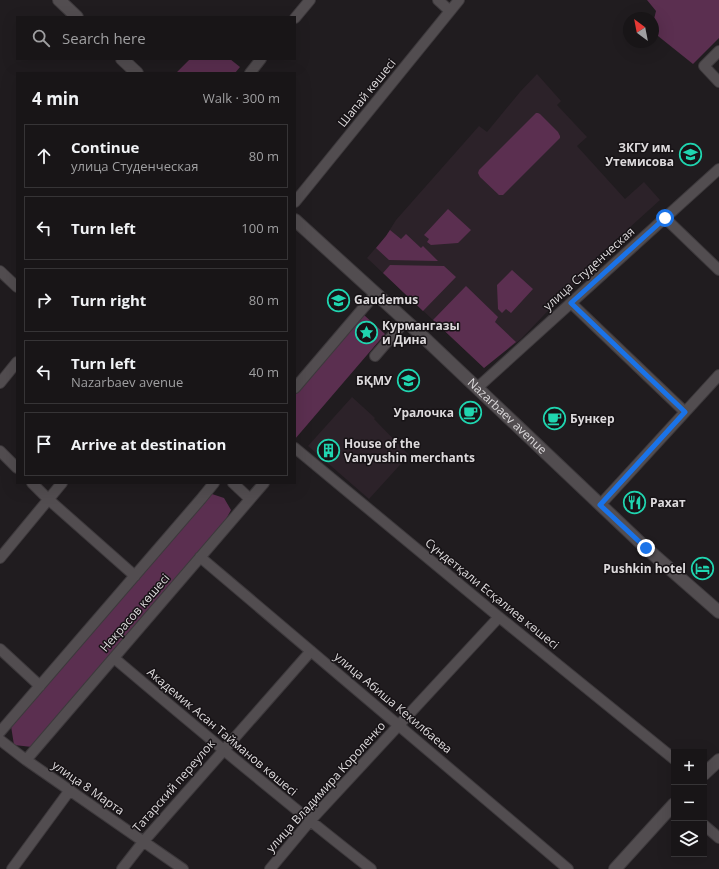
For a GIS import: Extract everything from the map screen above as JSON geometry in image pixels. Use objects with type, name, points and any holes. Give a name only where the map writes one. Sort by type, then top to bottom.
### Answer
[{"type":"main road","points":[[59,0],[76,16]]},
{"type":"main road","points":[[123,60],[135,72]]},
{"type":"main road","name":"Nazarbaev avenue","points":[[296,221],[406,320],[646,548],[719,612]]},
{"type":"main road","points":[[707,771],[719,760]]},
{"type":"main road","points":[[616,869],[671,807]]},
{"type":"street","points":[[296,17],[310,0]]},
{"type":"street","points":[[438,0],[450,11]]},
{"type":"street","name":"Шапай көшесі","points":[[296,201],[459,0]]},
{"type":"street","points":[[719,51],[704,66],[719,82]]},
{"type":"street","points":[[251,72],[260,60]]},
{"type":"street","name":"улица Студенческая","points":[[476,388],[719,169]]},
{"type":"street","points":[[665,218],[719,270]]},
{"type":"street","points":[[0,271],[16,286]]},
{"type":"street","points":[[296,387],[376,293]]},
{"type":"street","points":[[571,303],[685,412]]},
{"type":"street","points":[[375,356],[406,320]]},
{"type":"street","points":[[0,383],[16,363]]},
{"type":"street","points":[[600,505],[719,375]]},
{"type":"street","name":"Сүндетқали Есқалиев көшесі","points":[[296,449],[499,617],[671,757]]},
{"type":"street","points":[[0,451],[16,467]]},
{"type":"street","points":[[33,484],[135,576]]},
{"type":"street","points":[[0,558],[61,484]]},
{"type":"street","name":"Некрасов көшесі","points":[[0,732],[213,484]]},
{"type":"street","points":[[234,484],[250,499]]},
{"type":"street","name":"Некрасов көшесі","points":[[26,760],[263,484]]},
{"type":"street","name":"улица Абиша Кекилбаева","points":[[200,557],[568,869]]},
{"type":"street","name":"улица Владимира Короленко","points":[[270,869],[310,821],[400,726],[499,617]]},
{"type":"street","points":[[0,649],[40,686]]},
{"type":"street","name":"Татарский переулок","points":[[122,869],[142,842],[311,651]]},
{"type":"street","name":"Академик Асан Тайманов көшесі","points":[[114,658],[223,750],[371,869]]},
{"type":"street","name":"улица 8 Марта","points":[[0,740],[142,842],[183,869]]},
{"type":"street","points":[[12,869],[70,790]]},
{"type":"street","points":[[707,828],[719,838]]},
{"type":"shaded area","points":[[647,0],[719,0],[719,38],[693,64],[659,37],[659,12],[656,11]]},
{"type":"shaded area","points":[[189,60],[231,60],[240,67],[236,72],[177,72]]},
{"type":"shaded area","points":[[537,74],[561,101],[557,105],[587,137],[577,146],[625,199],[644,182],[660,200],[596,258],[595,265],[565,293],[521,339],[484,368],[367,258],[386,236],[396,220],[479,126],[487,132]]},
{"type":"shaded area","points":[[536,113],[540,114],[558,132],[560,138],[503,195],[499,195],[480,177],[478,173],[479,170]]},
{"type":"shaded area","points":[[448,209],[471,230],[458,243],[431,245],[427,242],[429,239],[424,235]]},
{"type":"shaded area","points":[[390,230],[401,239],[406,234],[421,248],[423,246],[438,261],[389,260],[376,248]]},
{"type":"shaded area","points":[[390,265],[444,266],[456,277],[423,311],[383,273]]},
{"type":"shaded area","points":[[512,270],[533,289],[511,313],[506,309],[502,313],[498,309],[497,285]]},
{"type":"shaded area","points":[[466,286],[498,317],[495,322],[516,342],[484,368],[433,320]]},
{"type":"shaded area","points":[[364,315],[385,334],[296,438],[296,394]]},
{"type":"shaded area","name":"House of the Vanyushin merchants","points":[[352,397],[375,418],[374,419],[409,455],[369,499],[308,446]]},
{"type":"shaded area","points":[[212,494],[224,498],[231,510],[225,521],[32,747],[14,745],[11,726],[204,501]]},
{"type":"place","name":"ЗКГУ им. Утемисова","points":[[690,155]]},
{"type":"place","name":"Gaudemus","points":[[338,300]]},
{"type":"place","name":"Курмангазы и Дина","points":[[366,333]]},
{"type":"place","name":"БҚМУ","points":[[408,381]]},
{"type":"place","name":"Уралочка","points":[[470,413]]},
{"type":"place","name":"Бункер","points":[[555,419]]},
{"type":"place","name":"House of the Vanyushin merchants","points":[[329,451]]},
{"type":"place","name":"Рахат","points":[[634,503]]},
{"type":"place","name":"Pushkin hotel","points":[[702,569]]},
{"type":"route","points":[[646,548],[600,505],[685,412],[571,303],[665,218]]}]
